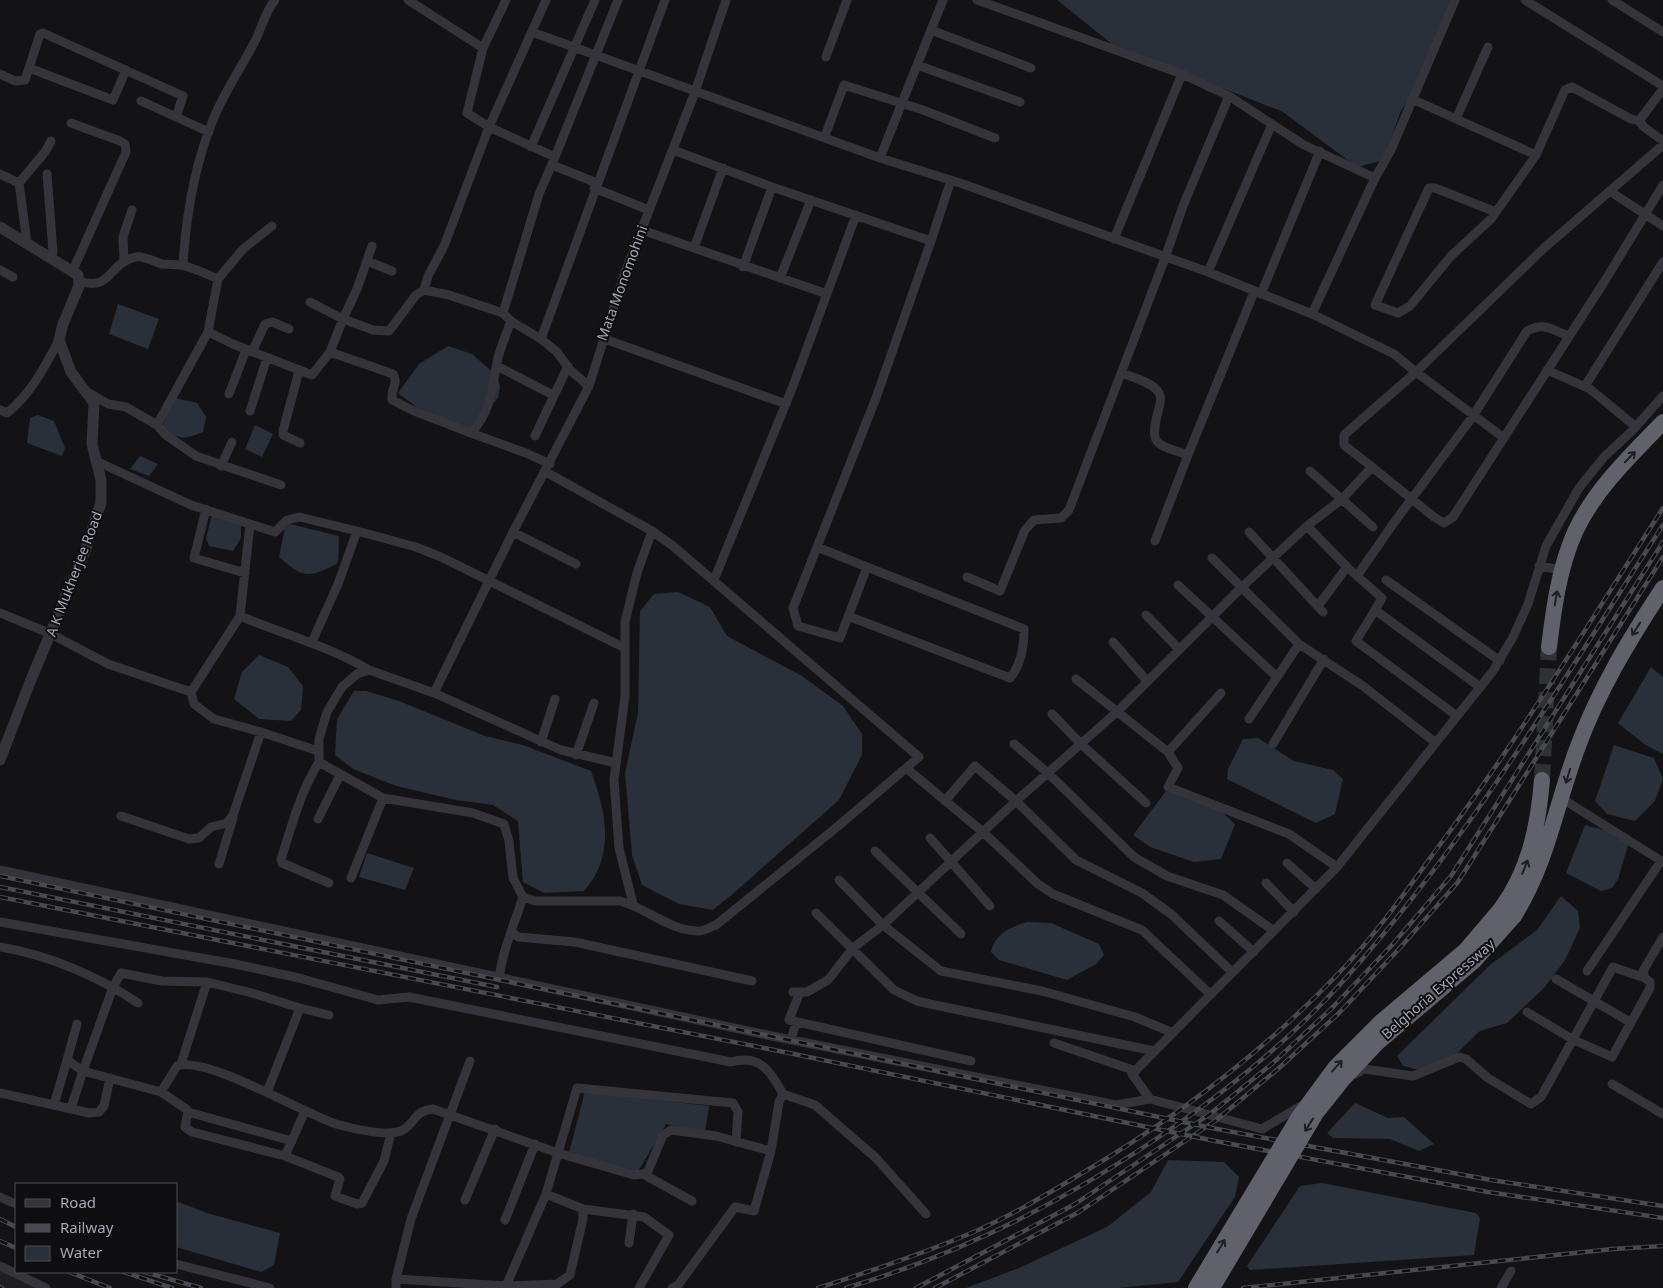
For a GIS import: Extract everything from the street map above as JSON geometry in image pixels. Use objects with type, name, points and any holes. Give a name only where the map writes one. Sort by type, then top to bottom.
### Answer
[{"type":"highway","points":[[1549,647],[1555,600],[1562,570],[1575,531],[1595,498],[1619,468],[1663,422]]},
{"type":"highway","name":"Belghoria Expressway","points":[[1196,1288],[1299,1117],[1325,1081],[1382,1021],[1526,897],[1544,857],[1576,750],[1607,678],[1663,588]]},
{"type":"highway","name":"Belghoria Expressway","points":[[1212,1288],[1316,1113],[1343,1079],[1377,1043],[1474,962],[1508,913],[1513,893],[1530,856],[1540,809],[1542,780]]},
{"type":"street","points":[[183,265],[186,228],[201,155],[215,114],[256,39],[268,8],[275,0]]},
{"type":"street","points":[[408,0],[483,48]]},
{"type":"street","points":[[506,0],[483,48],[467,113],[489,128],[531,147],[595,185],[649,210]]},
{"type":"street","points":[[310,302],[343,319],[373,330],[390,331],[416,295],[424,290],[428,276],[444,246],[489,128],[546,0]]},
{"type":"street","points":[[531,147],[576,48],[595,0]]},
{"type":"street","points":[[503,313],[536,204],[618,0]]},
{"type":"street","points":[[540,339],[595,185],[665,0]]},
{"type":"street","name":"Mata Monomohini","points":[[434,693],[513,532],[548,468],[588,386],[602,338],[695,92],[726,0]]},
{"type":"street","points":[[826,57],[848,0]]},
{"type":"street","points":[[880,158],[943,0]]},
{"type":"street","points":[[977,0],[1182,74],[1229,96],[1304,145],[1374,178]]},
{"type":"street","points":[[1312,314],[1374,178],[1391,150],[1455,0]]},
{"type":"street","points":[[1524,0],[1663,88],[1641,124]]},
{"type":"street","points":[[1612,0],[1663,32]]},
{"type":"street","points":[[931,30],[1032,68]]},
{"type":"street","points":[[532,32],[695,92],[825,136],[880,158],[951,180],[1208,272],[1312,314],[1394,354],[1412,370],[1504,438]]},
{"type":"street","points":[[0,74],[21,81],[27,76],[40,34],[43,33],[183,96],[176,117]]},
{"type":"street","points":[[1456,119],[1488,48]]},
{"type":"street","points":[[917,65],[1020,102]]},
{"type":"street","points":[[29,68],[113,100],[126,70]]},
{"type":"street","points":[[1114,239],[1182,74]]},
{"type":"street","points":[[825,136],[844,85],[901,103],[995,138]]},
{"type":"street","points":[[1496,212],[1435,188],[1428,188],[1375,305],[1398,313],[1410,306],[1451,256],[1496,212],[1536,156],[1568,87],[1578,88],[1641,124],[1662,142],[1610,192],[1543,249],[1344,435],[1344,445],[1412,500],[1444,523],[1453,517],[1663,185]]},
{"type":"street","points":[[967,576],[1000,591],[1025,530],[1034,520],[1061,518],[1069,510],[1166,258],[1182,206],[1229,96]]},
{"type":"street","points":[[1412,99],[1536,156]]},
{"type":"street","points":[[141,101],[209,132]]},
{"type":"street","points":[[71,123],[120,141],[124,144],[126,152],[73,270]]},
{"type":"street","points":[[1208,272],[1272,124]]},
{"type":"street","points":[[27,243],[19,183],[45,152],[51,141]]},
{"type":"street","points":[[672,150],[772,187],[931,241]]},
{"type":"street","points":[[1155,541],[1188,455],[1320,151]]},
{"type":"street","points":[[694,248],[723,168]]},
{"type":"street","points":[[0,174],[19,183]]},
{"type":"street","points":[[47,174],[53,252],[51,258]]},
{"type":"street","points":[[867,567],[840,638],[798,626],[793,608],[876,398],[951,180]]},
{"type":"street","points":[[743,267],[772,187]]},
{"type":"street","points":[[1610,192],[1663,226]]},
{"type":"street","points":[[780,278],[811,200]]},
{"type":"street","points":[[124,261],[123,237],[132,210]]},
{"type":"street","points":[[714,580],[786,404],[856,215]]},
{"type":"street","points":[[157,425],[208,332],[218,279],[237,255],[272,226]]},
{"type":"street","points":[[0,227],[73,270],[79,281],[88,284],[98,284],[124,261],[134,257],[162,264],[183,265],[218,279]]},
{"type":"street","points":[[642,230],[743,267],[827,294]]},
{"type":"street","points":[[208,332],[249,351],[312,375],[330,352],[372,246]]},
{"type":"street","points":[[367,261],[392,271]]},
{"type":"street","points":[[1585,386],[1663,262]]},
{"type":"street","points":[[0,270],[13,276]]},
{"type":"street","points":[[0,410],[7,414],[20,403],[41,372],[59,340],[79,281]]},
{"type":"street","points":[[424,290],[449,295],[503,313],[511,321],[557,352],[588,386]]},
{"type":"street","points":[[471,433],[480,424],[488,410],[497,366],[511,321]]},
{"type":"street","points":[[229,394],[249,351],[265,324],[272,322],[289,330]]},
{"type":"street","points":[[1358,576],[1392,524],[1412,500],[1473,416],[1527,330],[1544,325],[1568,336]]},
{"type":"street","points":[[602,338],[786,404]]},
{"type":"street","name":"A K Mukherjee Road","points":[[0,760],[99,512],[102,486],[92,444],[95,409],[90,395],[71,372],[59,340]]},
{"type":"street","points":[[319,762],[383,798],[473,813],[504,824],[510,841],[513,878],[523,897],[535,901],[620,901],[633,904],[662,921],[680,928],[699,932],[716,925],[908,771],[919,757],[714,580],[652,531],[526,453],[414,411],[392,400],[391,396],[396,380],[394,374],[330,352]]},
{"type":"street","points":[[250,411],[267,358]]},
{"type":"street","points":[[497,366],[553,395]]},
{"type":"street","points":[[535,436],[568,366]]},
{"type":"street","points":[[1547,370],[1585,386],[1636,427]]},
{"type":"street","points":[[299,371],[283,435],[300,443]]},
{"type":"street","points":[[1122,373],[1156,388],[1160,394],[1161,402],[1152,433],[1160,445],[1188,455]]},
{"type":"street","points":[[84,389],[108,404],[126,407],[157,425],[196,456],[281,485]]},
{"type":"street","points":[[1150,1099],[1132,1074],[1337,867],[1480,687],[1500,661],[1528,604],[1546,546],[1579,488],[1604,457],[1636,427],[1663,396]]},
{"type":"street","points":[[221,466],[232,442]]},
{"type":"street","points":[[96,461],[206,510],[275,532],[287,520],[300,518],[416,547],[490,581],[625,648]]},
{"type":"street","points":[[971,1061],[789,1020],[797,992],[807,992],[828,980],[854,948],[883,925],[984,833],[1016,801],[1049,774],[1118,711],[1213,619],[1243,586],[1307,526],[1342,499],[1372,468]]},
{"type":"street","points":[[1310,471],[1373,527]]},
{"type":"street","points":[[206,510],[194,558],[245,573]]},
{"type":"street","points":[[250,524],[240,616],[191,692],[194,704],[214,719],[318,751]]},
{"type":"street","points":[[1307,526],[1347,567],[1382,598],[1356,641],[1457,716]]},
{"type":"street","points":[[312,642],[338,584],[357,531]]},
{"type":"street","points":[[633,904],[619,848],[614,780],[625,696],[625,622],[637,573],[652,531]]},
{"type":"street","points":[[513,532],[576,564]]},
{"type":"street","points":[[1249,532],[1321,609],[1347,567]]},
{"type":"street","points":[[817,548],[1024,630],[1024,647],[1018,664],[1010,678],[848,616]]},
{"type":"street","points":[[1212,558],[1243,586],[1299,644],[1324,659],[1404,716],[1436,743]]},
{"type":"street","points":[[1539,566],[1562,570]]},
{"type":"street","points":[[1386,580],[1500,661]]},
{"type":"street","points":[[1178,585],[1276,676]]},
{"type":"street","points":[[1375,610],[1480,687]]},
{"type":"street","points":[[0,613],[51,634],[108,664],[191,692]]},
{"type":"street","points":[[1146,615],[1180,650]]},
{"type":"street","points":[[240,616],[284,634],[312,642],[369,670],[434,693],[576,756],[616,763]]},
{"type":"street","points":[[1113,642],[1147,681]]},
{"type":"street","points":[[1249,719],[1299,644]]},
{"type":"street","points":[[1273,744],[1324,659]]},
{"type":"street","points":[[329,883],[287,865],[281,859],[296,810],[310,777],[319,762],[319,739],[326,712],[342,687],[356,674],[369,670]]},
{"type":"street","points":[[1076,679],[1168,752],[1178,768],[1168,787],[1288,834],[1337,867]]},
{"type":"street","points":[[1168,752],[1221,693]]},
{"type":"street","points":[[541,742],[555,699]]},
{"type":"street","points":[[576,756],[594,704]]},
{"type":"street","points":[[1052,714],[1081,744],[1146,803]]},
{"type":"street","points":[[219,864],[233,815],[261,732]]},
{"type":"street","points":[[1014,744],[1049,774],[1134,857],[1167,876],[1223,895],[1274,931]]},
{"type":"street","points":[[945,802],[975,766],[1016,801],[1076,860],[1142,893],[1171,914],[1232,972]]},
{"type":"street","points":[[908,771],[984,833],[1038,884],[1053,894],[1142,930],[1210,994]]},
{"type":"street","points":[[318,819],[340,775]]},
{"type":"street","points":[[351,878],[383,798]]},
{"type":"street","points":[[1561,798],[1662,861],[1587,971]]},
{"type":"street","points":[[121,816],[194,839],[199,838],[211,827],[227,823],[233,815]]},
{"type":"street","points":[[930,838],[990,906]]},
{"type":"street","points":[[875,850],[916,893],[961,934]]},
{"type":"street","points":[[1287,863],[1316,889]]},
{"type":"street","points":[[0,870],[791,1040],[1116,1105],[1150,1099],[1262,1129],[1364,1069],[1413,1076],[1459,1057],[1466,1058],[1488,1078],[1532,1104],[1541,1097],[1572,1039],[1613,967],[1645,978],[1650,982],[1650,988],[1612,1057],[1572,1039],[1527,1012]]},
{"type":"street","points":[[839,880],[883,925],[941,972],[1042,991],[1136,1018],[1172,1033]]},
{"type":"street","points":[[1266,884],[1294,912]]},
{"type":"street","points":[[499,978],[501,961],[508,937],[512,932],[523,897]]},
{"type":"street","points":[[816,913],[854,948],[894,990],[917,1001],[1154,1052]]},
{"type":"street","points":[[1219,920],[1254,952]]},
{"type":"street","points":[[0,922],[235,964],[299,978],[378,1000],[409,997],[730,1062],[745,1058],[760,1063],[774,1078],[783,1094],[815,1105],[822,1111],[876,1158],[926,1214]]},
{"type":"street","points":[[512,932],[518,936],[575,942],[752,981]]},
{"type":"street","points":[[1645,978],[1643,971],[1663,937]]},
{"type":"street","points":[[0,947],[40,957],[113,987],[138,1004]]},
{"type":"street","points":[[71,1108],[113,987],[121,973],[162,981],[207,982],[329,1015]]},
{"type":"street","points":[[1556,979],[1630,1022]]},
{"type":"street","points":[[161,1092],[180,1064],[207,982]]},
{"type":"street","points":[[267,1092],[300,1008]]},
{"type":"street","points":[[791,1040],[796,1022]]},
{"type":"street","points":[[54,1104],[77,1024]]},
{"type":"street","points":[[1054,1043],[1136,1071]]},
{"type":"street","points":[[67,1060],[83,1071],[161,1092],[188,1112],[292,1141]]},
{"type":"street","points":[[470,1061],[411,1218],[396,1284],[506,1286],[557,1284],[570,1274],[584,1219],[583,1209]]},
{"type":"street","points":[[180,1064],[207,1069],[267,1092],[337,1124],[391,1133],[405,1129],[419,1112],[433,1109],[451,1113],[558,1153],[625,1174],[643,1174],[692,1201]]},
{"type":"street","points":[[0,1093],[89,1113],[99,1112],[104,1106],[110,1078]]},
{"type":"street","points":[[1612,1084],[1663,1114]]},
{"type":"street","points":[[506,1286],[546,1194],[577,1088],[733,1103],[738,1112],[736,1142]]},
{"type":"street","points":[[672,1288],[678,1284],[734,1207],[754,1211],[771,1151],[779,1102],[783,1094]]},
{"type":"street","points":[[285,1156],[305,1110]]},
{"type":"street","points":[[188,1112],[185,1127],[192,1132],[285,1156],[338,1177],[340,1179],[335,1196],[357,1204],[362,1203],[384,1161],[391,1133]]},
{"type":"street","points":[[465,1200],[495,1129]]},
{"type":"street","points":[[643,1174],[652,1164],[664,1135],[671,1130],[681,1130],[771,1151]]},
{"type":"street","points":[[505,1220],[534,1144]]},
{"type":"street","points":[[546,1194],[583,1209],[633,1214],[644,1217],[669,1235],[639,1288]]},
{"type":"street","points":[[0,1197],[15,1204]]},
{"type":"street","points":[[629,1243],[633,1214]]},
{"type":"street","points":[[178,1265],[270,1288]]},
{"type":"street","points":[[0,1266],[46,1288]]},
{"type":"street","points":[[1501,1288],[1510,1272]]},
{"type":"shaded area","points":[[0,1269],[38,1288],[0,1288]]},
{"type":"water","points":[[1057,0],[1458,0],[1432,61],[1400,113],[1384,160],[1357,167],[1283,112],[1112,44]]},
{"type":"water","points":[[118,304],[159,319],[148,349],[109,334]]},
{"type":"water","points":[[448,346],[472,354],[497,376],[500,386],[498,398],[467,434],[435,421],[398,393],[419,364]]},
{"type":"water","points":[[175,398],[197,403],[206,417],[203,432],[181,437],[172,434],[162,427]]},
{"type":"water","points":[[38,415],[54,421],[65,448],[62,456],[27,443],[30,418]]},
{"type":"water","points":[[255,425],[273,434],[262,457],[245,449]]},
{"type":"water","points":[[140,456],[158,464],[149,476],[130,469]]},
{"type":"water","points":[[212,515],[241,521],[241,538],[233,551],[209,546],[206,538]]},
{"type":"water","points":[[286,523],[339,536],[338,563],[320,571],[307,574],[301,573],[287,564],[279,557]]},
{"type":"water","points":[[678,592],[710,607],[727,636],[802,676],[843,706],[862,734],[862,755],[839,800],[713,910],[679,904],[642,885],[632,855],[625,773],[638,713],[640,611],[654,594]]},
{"type":"water","points":[[259,655],[288,667],[303,686],[301,710],[291,721],[259,719],[234,699],[242,672]]},
{"type":"water","points":[[1651,667],[1663,677],[1663,754],[1644,744],[1618,723]]},
{"type":"water","points":[[354,691],[366,691],[399,701],[485,736],[523,745],[591,771],[601,802],[605,833],[601,863],[584,891],[544,893],[523,882],[518,821],[493,805],[456,800],[396,786],[353,769],[335,755],[337,719]]},
{"type":"water","points":[[1258,738],[1294,761],[1333,770],[1343,779],[1335,814],[1316,823],[1227,779],[1228,769],[1243,739]]},
{"type":"water","points":[[1614,745],[1654,758],[1663,779],[1655,801],[1635,821],[1607,814],[1595,801]]},
{"type":"water","points":[[1166,791],[1222,812],[1235,824],[1221,859],[1194,862],[1150,847],[1133,835]]},
{"type":"water","points":[[1585,825],[1622,835],[1628,845],[1618,879],[1612,888],[1601,891],[1566,873]]},
{"type":"water","points":[[367,853],[414,868],[405,890],[359,877]]},
{"type":"water","points":[[1561,896],[1578,911],[1580,928],[1565,960],[1544,988],[1507,1023],[1480,1031],[1458,1052],[1424,1071],[1403,1066],[1397,1056],[1490,965],[1537,930]]},
{"type":"water","points":[[1027,922],[1051,923],[1099,944],[1104,955],[1096,964],[1067,980],[999,960],[991,952],[996,940],[1004,932]]},
{"type":"water","points":[[585,1091],[709,1106],[705,1132],[666,1124],[636,1175],[568,1157]]},
{"type":"water","points":[[1355,1103],[1388,1118],[1404,1117],[1434,1144],[1419,1151],[1390,1139],[1333,1138],[1327,1133]]},
{"type":"water","points":[[1168,1160],[1224,1162],[1239,1177],[1235,1197],[1178,1282],[1118,1288],[966,1288],[1019,1268],[1107,1227],[1151,1192]]},
{"type":"water","points":[[1322,1183],[1476,1213],[1480,1218],[1474,1255],[1250,1270],[1247,1266],[1300,1186]]},
{"type":"water","points":[[178,1202],[207,1213],[280,1233],[274,1265],[261,1272],[178,1248]]},
{"type":"tunnel","points":[[1542,780],[1549,647]]},
{"type":"railway","points":[[818,1288],[950,1242],[983,1228],[1025,1206],[1114,1154],[1182,1109],[1277,1033],[1336,976],[1376,931],[1496,766],[1663,508]]},
{"type":"railway","points":[[846,1288],[891,1274],[976,1240],[1097,1177],[1175,1126],[1221,1093],[1286,1039],[1345,979],[1433,872],[1513,758],[1663,525]]},
{"type":"railway","points":[[916,1288],[1075,1204],[1210,1114],[1273,1063],[1333,1007],[1392,945],[1451,876],[1663,542]]},
{"type":"railway","points":[[935,1288],[1079,1212],[1215,1121],[1278,1069],[1339,1013],[1458,882],[1663,557]]},
{"type":"railway","points":[[0,876],[1217,1129],[1491,1180],[1663,1206]]},
{"type":"railway","points":[[0,887],[497,987]]},
{"type":"railway","points":[[0,897],[784,1052],[1215,1141],[1488,1192],[1663,1218]]},
{"type":"railway","points":[[0,1219],[15,1226]]},
{"type":"railway","points":[[0,1241],[15,1248]]},
{"type":"railway","points":[[1243,1288],[1613,1249],[1663,1246]]},
{"type":"railway","points":[[72,1273],[110,1288]]},
{"type":"railway","points":[[127,1273],[172,1288]]},
{"type":"railway","points":[[148,1273],[201,1288]]}]
